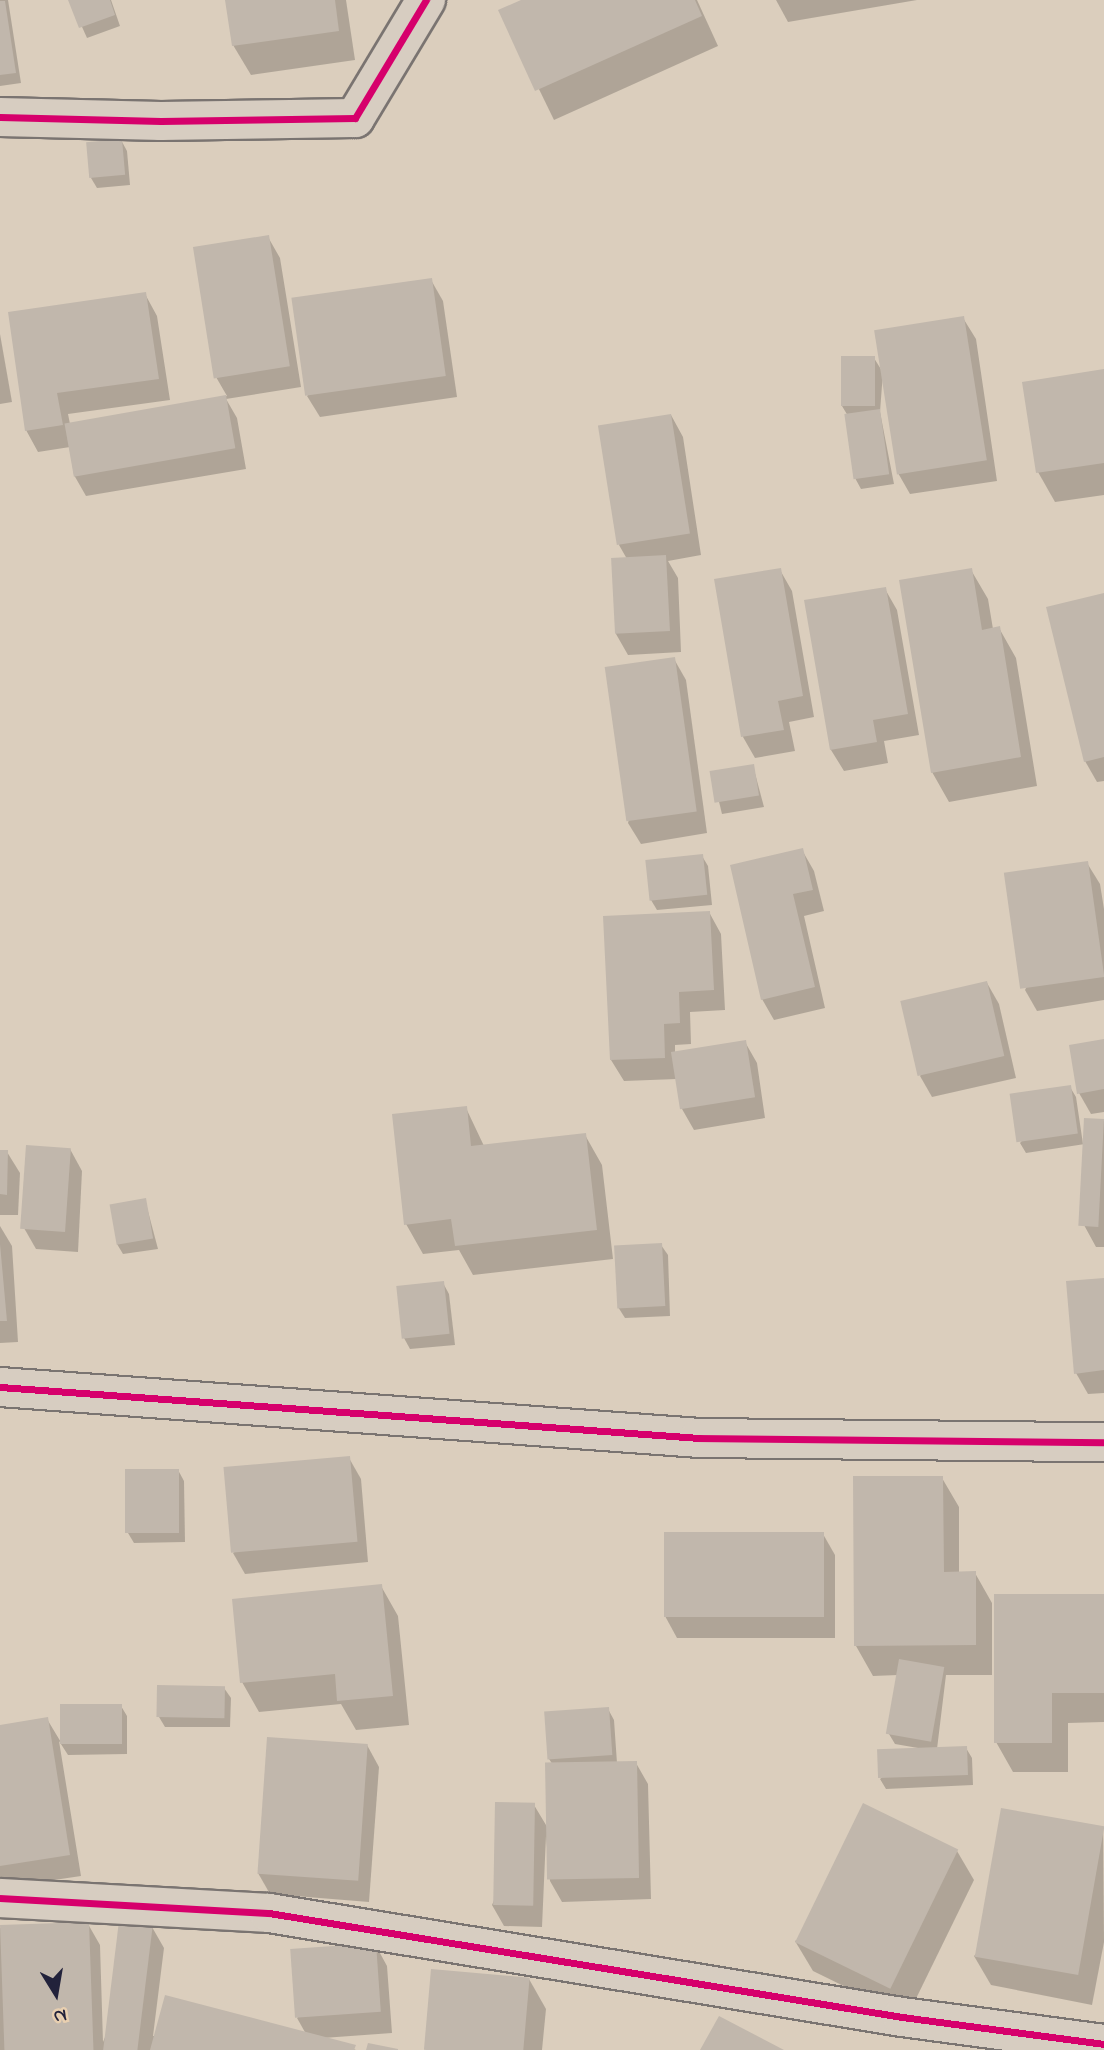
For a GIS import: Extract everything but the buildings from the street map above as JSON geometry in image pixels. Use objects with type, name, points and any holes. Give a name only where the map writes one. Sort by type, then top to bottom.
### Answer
[{"type":"street","points":[[0,117],[161,121],[355,118],[426,0]]},
{"type":"street","points":[[0,1387],[699,1438],[1104,1443]]},
{"type":"street","points":[[0,1898],[269,1913],[902,2017],[1104,2044]]},
{"type":"cycle path","points":[[0,117],[161,121],[355,118],[426,0]]},
{"type":"cycle path","points":[[0,1387],[699,1438],[1104,1442]]},
{"type":"cycle path","points":[[0,1898],[269,1913],[902,2017],[1104,2044]]}]
